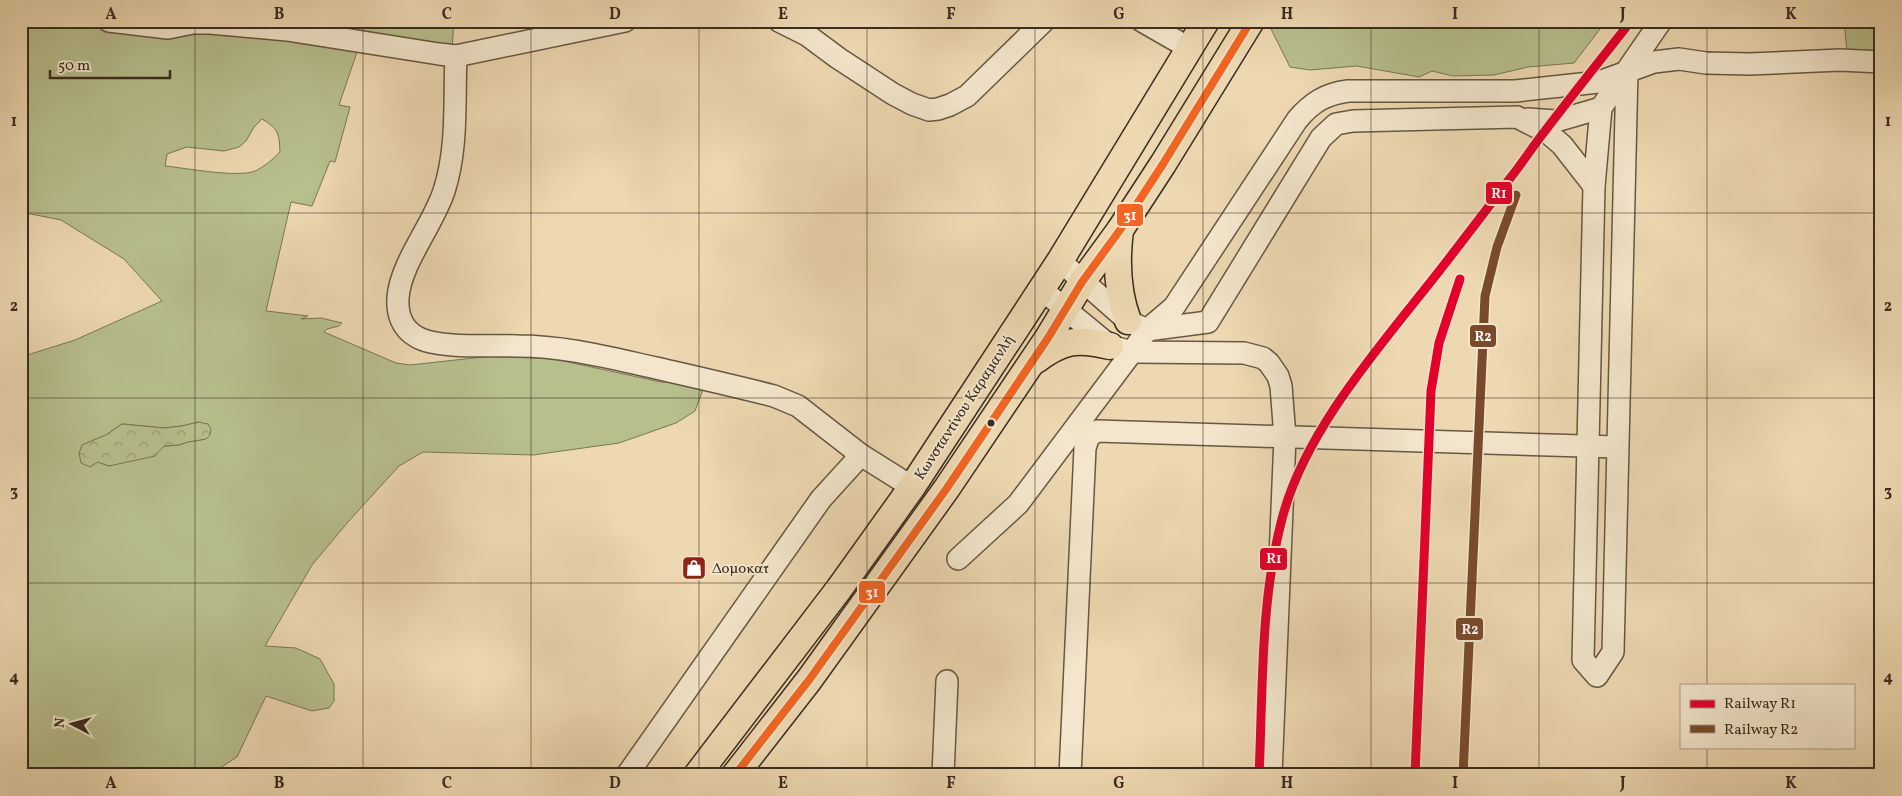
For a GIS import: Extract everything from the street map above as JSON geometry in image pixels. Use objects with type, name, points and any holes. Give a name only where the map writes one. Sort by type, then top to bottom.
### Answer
[{"type":"main road","name":"Κωνσταντίνου Καραμανλή","points":[[697,775],[834,595],[912,487],[1040,288],[1060,261],[1206,21]]},
{"type":"main road","name":"Κωνσταντίνου Καραμανλή","points":[[734,775],[809,680],[868,600],[1031,364],[1082,282],[1120,230],[1204,99],[1251,21]]},
{"type":"main road","points":[[1120,230],[1117,255],[1122,300],[1137,326]]},
{"type":"main road","points":[[1031,364],[1055,347],[1071,342],[1087,341],[1121,349]]},
{"type":"street","points":[[109,21],[168,28],[193,23],[210,23],[287,30],[456,56],[626,21]]},
{"type":"street","points":[[779,21],[807,35],[893,94],[929,110],[950,105],[967,96],[1044,21]]},
{"type":"street","points":[[1142,21],[1188,48]]},
{"type":"street","points":[[1626,72],[1613,652],[1597,676],[1583,660],[1594,186],[1601,108],[1661,21]]},
{"type":"street","points":[[456,56],[454,130],[450,170],[438,206],[407,268],[399,289],[398,309],[401,320],[407,329],[417,337],[428,342],[479,346],[546,347],[580,351],[774,396],[798,406],[861,455],[912,487]]},
{"type":"street","points":[[958,559],[1018,504],[1137,326],[1174,307],[1296,120],[1307,108],[1328,94],[1348,91],[1515,91],[1599,82],[1654,62],[1678,59],[1706,63],[1750,64],[1840,60],[1881,62]]},
{"type":"street","points":[[1060,261],[1082,282],[1137,326],[1208,322],[1321,138],[1336,124],[1353,121],[1517,117],[1556,121],[1601,108]]},
{"type":"street","points":[[1517,117],[1548,134],[1562,145],[1594,186]]},
{"type":"street","points":[[1040,288],[1065,310],[1121,349],[1244,353],[1263,358],[1278,376],[1282,386],[1285,437],[1271,775]]},
{"type":"street","points":[[1070,775],[1085,448],[1089,436],[1097,431],[1617,447]]},
{"type":"street","points":[[627,775],[821,499],[861,455]]},
{"type":"street","points":[[943,775],[947,681]]},
{"type":"green space","points":[[22,21],[59,21],[149,33],[192,31],[359,46],[339,105],[350,107],[335,162],[330,161],[312,206],[291,202],[266,311],[308,316],[301,319],[321,318],[342,323],[324,332],[396,363],[410,365],[492,356],[554,359],[661,382],[705,384],[695,411],[676,423],[619,443],[533,455],[423,452],[399,466],[312,565],[265,646],[296,648],[320,659],[334,684],[334,701],[329,708],[312,711],[266,696],[237,757],[209,775],[21,775],[21,357],[75,340],[162,301],[124,259],[61,220],[21,212]],"holes":[[[262,119],[275,129],[280,152],[255,171],[224,173],[165,166],[167,154],[187,147],[224,151],[239,147],[246,141],[254,127]],[[199,422],[206,439],[164,446],[109,466],[98,462],[82,445],[106,435],[122,424],[164,428]]]},
{"type":"green space","points":[[305,21],[454,21],[452,49],[304,26]]},
{"type":"green space","points":[[1273,21],[1606,21],[1574,63],[1528,67],[1494,75],[1453,76],[1432,71],[1419,77],[1357,66],[1310,70],[1290,67],[1270,27]]},
{"type":"green space","points":[[1844,21],[1881,21],[1881,58],[1847,52]]},
{"type":"green space","points":[[198,422],[208,424],[211,429],[210,435],[206,439],[164,446],[155,456],[109,466],[98,462],[90,467],[81,463],[79,453],[82,445],[106,435],[122,424],[164,428]]},
{"type":"rail line","name":"R1","points":[[1259,775],[1264,646],[1270,582],[1282,519],[1293,485],[1308,452],[1348,388],[1371,357],[1631,21]]},
{"type":"rail line","name":"R2","points":[[1463,775],[1485,296],[1497,247],[1516,195]]},
{"type":"rail line","name":"R1","points":[[1415,775],[1431,391],[1439,343],[1460,279]]},
{"type":"transit line","name":"31","points":[[735,775],[809,680],[947,488],[1048,338],[1082,282],[1120,230],[1163,164],[1251,21]]},
{"type":"place","name":"Δομοκατ","points":[[694,568]]}]
